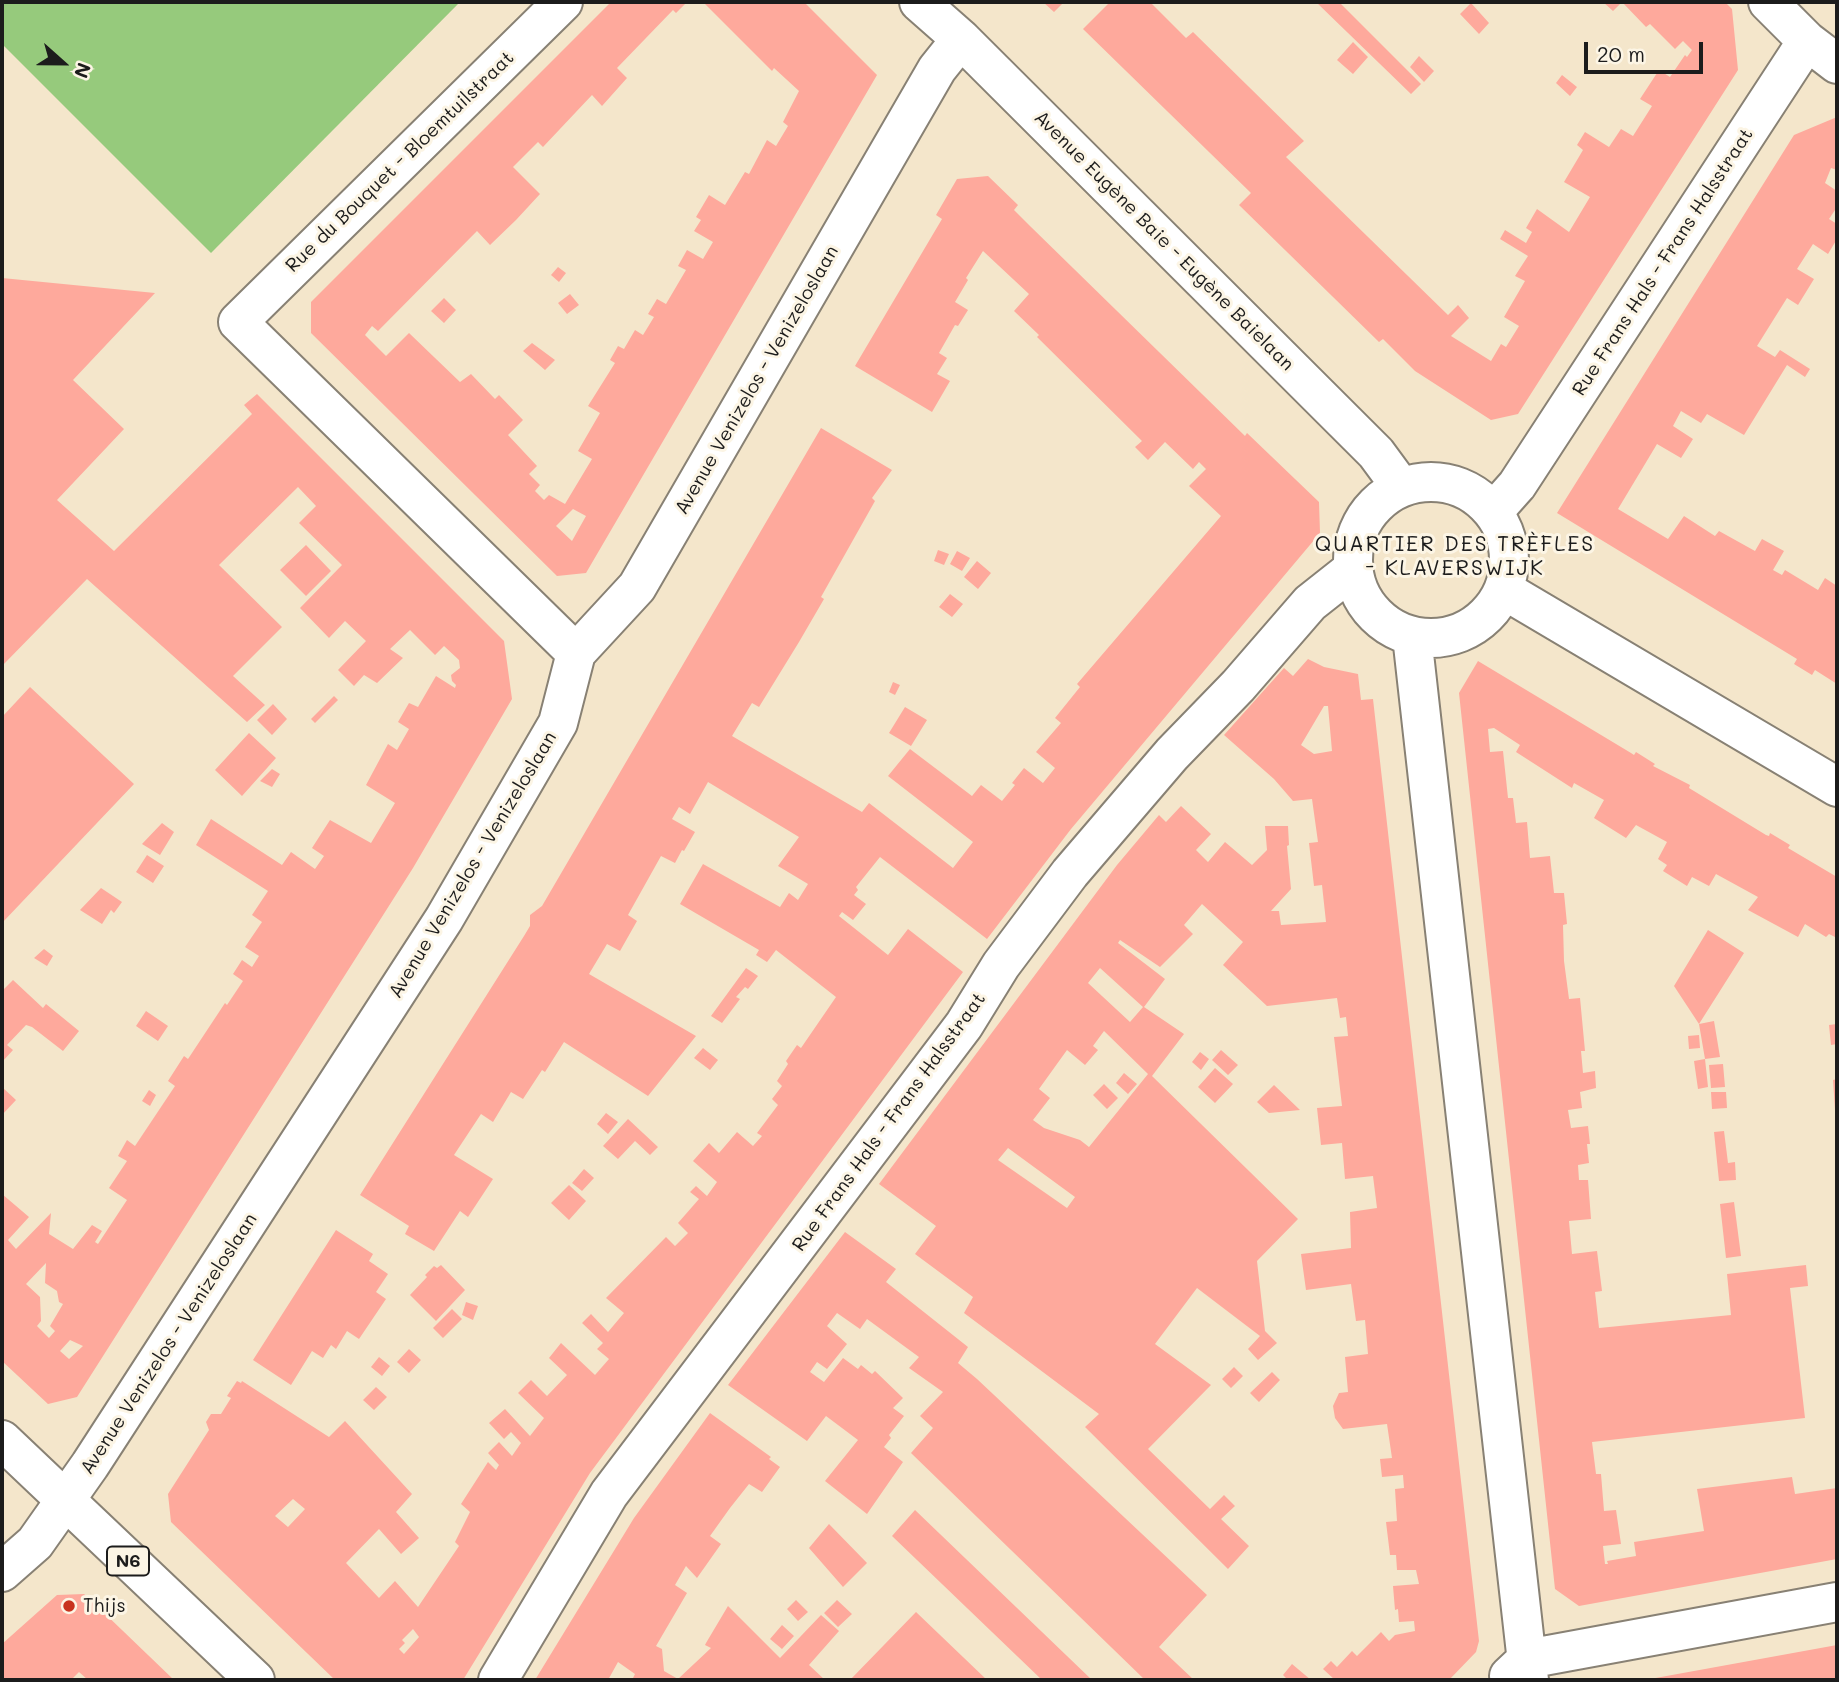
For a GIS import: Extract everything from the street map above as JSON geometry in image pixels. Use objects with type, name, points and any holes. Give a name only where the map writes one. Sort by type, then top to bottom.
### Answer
[{"type":"street","name":"Rue du Bouquet - Bloemtuilstraat","points":[[564,2],[237,322],[576,653]]},
{"type":"street","name":"Avenue Eugène Baie - Eugène Baielaan","points":[[919,2],[961,39],[1376,453],[1401,487]]},
{"type":"street","points":[[1768,2],[1807,41],[1837,64]]},
{"type":"street","name":"Avenue Venizelos - Venizeloslaan","points":[[2,1572],[35,1542],[65,1501],[295,1152],[444,919],[558,723],[576,653],[637,587],[937,69],[961,39]]},
{"type":"street","name":"Rue Frans Hals - Frans Halsstraat","points":[[1493,512],[1517,485],[1807,41]]},
{"type":"street","points":[[1421,482],[1441,482],[1460,487],[1478,497],[1493,512],[1503,529],[1509,549],[1509,570],[1504,590],[1492,609],[1476,624],[1457,635],[1434,639],[1412,636],[1384,623],[1363,599],[1353,569],[1354,544],[1364,520],[1380,501],[1401,487],[1421,482]]},
{"type":"street","name":"Rue Frans Hals - Frans Halsstraat","points":[[498,1680],[609,1494],[964,1025],[1001,965],[1070,873],[1172,754],[1238,686],[1310,603],[1353,569]]},
{"type":"street","points":[[1504,590],[1837,787]]},
{"type":"street","points":[[1412,636],[1520,1673],[1837,1602]]},
{"type":"street","name":"N6","points":[[2,1440],[255,1680]]},
{"type":"green space","points":[[2,2],[460,2],[211,253],[2,44]]},
{"type":"building","points":[[611,2],[687,2],[676,13],[673,10],[617,68],[627,78],[602,106],[592,95],[543,147],[538,142],[513,167],[540,194],[516,220],[490,245],[477,231],[378,331],[372,326],[365,335],[386,356],[409,333],[460,382],[471,374],[495,399],[499,395],[523,420],[508,435],[537,466],[529,474],[540,485],[535,491],[544,500],[549,495],[565,504],[592,459],[578,451],[600,413],[588,406],[615,363],[610,360],[618,346],[624,349],[635,330],[643,335],[654,317],[648,314],[657,299],[666,304],[686,270],[678,266],[687,250],[703,259],[713,242],[694,231],[701,220],[696,217],[709,195],[725,205],[745,172],[749,174],[767,140],[776,146],[788,126],[783,122],[799,91],[774,68],[772,71],[703,2],[804,2],[877,75],[586,573],[557,576],[311,333],[311,302]],"holes":[[[573,509],[586,516],[572,541],[556,526]]]},
{"type":"building","points":[[1043,2],[1064,2],[1054,12]]},
{"type":"building","points":[[1110,2],[1150,2],[1186,38],[1193,32],[1304,141],[1286,157],[1448,315],[1458,305],[1469,318],[1451,336],[1491,361],[1501,344],[1506,347],[1519,326],[1504,317],[1525,281],[1515,276],[1528,256],[1500,239],[1505,230],[1526,243],[1532,232],[1526,228],[1537,209],[1569,232],[1590,197],[1564,182],[1583,150],[1577,145],[1585,132],[1609,147],[1621,129],[1633,136],[1652,106],[1640,99],[1659,70],[1670,77],[1685,55],[1687,57],[1692,50],[1683,41],[1675,49],[1650,24],[1646,27],[1622,2],[1725,2],[1732,9],[1738,70],[1518,414],[1491,420],[1415,371],[1383,339],[1379,342],[1239,205],[1251,193],[1083,29]]},
{"type":"building","points":[[1316,2],[1339,2],[1421,84],[1411,94]]},
{"type":"building","points":[[1603,2],[1622,2],[1613,11]]},
{"type":"building","points":[[1471,3],[1489,23],[1479,34],[1460,14]]},
{"type":"building","points":[[1353,42],[1368,57],[1353,74],[1337,60]]},
{"type":"building","points":[[1419,56],[1434,71],[1424,82],[1410,67]]},
{"type":"building","points":[[1562,75],[1577,87],[1570,96],[1556,83]]},
{"type":"building","points":[[1837,117],[1837,170],[1831,168],[1825,183],[1837,191],[1837,207],[1829,219],[1837,224],[1837,239],[1828,254],[1813,244],[1797,269],[1814,279],[1798,305],[1787,298],[1757,346],[1775,357],[1780,350],[1810,369],[1805,377],[1787,365],[1744,435],[1707,414],[1701,423],[1681,411],[1673,426],[1693,439],[1681,458],[1657,444],[1618,509],[1668,539],[1684,516],[1715,536],[1719,531],[1755,551],[1762,539],[1784,551],[1773,570],[1782,575],[1785,570],[1818,590],[1825,578],[1837,586],[1837,684],[1815,670],[1812,675],[1794,664],[1797,659],[1557,513],[1794,135]]},
{"type":"building","points":[[988,176],[1018,205],[1014,210],[1030,226],[1245,436],[1247,433],[1319,502],[1320,533],[1071,829],[987,939],[880,857],[856,887],[858,890],[854,895],[866,904],[853,920],[842,912],[839,916],[888,955],[908,929],[963,972],[590,1473],[463,1680],[335,1680],[171,1522],[168,1494],[209,1430],[206,1422],[211,1414],[221,1414],[231,1398],[227,1396],[237,1381],[242,1381],[329,1437],[345,1421],[412,1494],[396,1512],[419,1538],[401,1554],[379,1529],[346,1563],[379,1598],[395,1581],[418,1607],[459,1546],[455,1542],[470,1512],[461,1504],[488,1462],[496,1470],[499,1465],[488,1453],[499,1442],[512,1456],[521,1443],[511,1432],[504,1439],[489,1423],[505,1409],[530,1436],[544,1418],[518,1393],[531,1380],[547,1396],[567,1375],[549,1358],[561,1343],[595,1375],[609,1359],[597,1349],[603,1343],[582,1323],[591,1314],[608,1332],[624,1313],[606,1298],[666,1237],[675,1246],[688,1233],[678,1223],[699,1199],[690,1192],[696,1186],[707,1196],[717,1182],[693,1161],[709,1143],[719,1153],[737,1132],[753,1146],[762,1136],[757,1133],[778,1105],[772,1099],[782,1086],[777,1081],[788,1064],[786,1061],[797,1045],[801,1048],[836,997],[776,950],[767,962],[756,955],[759,950],[680,904],[703,864],[780,907],[789,893],[798,900],[808,884],[778,866],[799,837],[708,782],[690,814],[679,807],[672,819],[695,832],[684,851],[682,850],[675,863],[661,856],[628,915],[637,921],[620,951],[607,944],[589,974],[696,1036],[648,1096],[564,1042],[523,1099],[511,1092],[493,1122],[481,1114],[454,1155],[493,1179],[468,1217],[460,1211],[434,1251],[405,1234],[409,1226],[360,1195],[524,936],[530,926],[530,915],[542,906],[821,428],[892,470],[872,498],[875,501],[799,642],[759,707],[752,703],[732,736],[862,812],[869,803],[953,868],[973,842],[888,776],[910,749],[972,796],[981,785],[1002,801],[1024,768],[1043,783],[1055,768],[1036,752],[1061,723],[1055,718],[1080,687],[1077,684],[1221,516],[1189,486],[1206,469],[1199,462],[1193,469],[1165,442],[1148,460],[1135,447],[1142,441],[1014,311],[1029,294],[983,251],[955,302],[968,310],[958,326],[955,325],[939,353],[947,358],[937,374],[950,381],[932,412],[855,366],[942,219],[936,215],[957,179]],"holes":[[[293,1499],[305,1509],[288,1527],[275,1516]],[[413,1629],[419,1637],[404,1654],[399,1649],[405,1643],[402,1640]]]},
{"type":"building","points":[[558,267],[566,273],[559,282],[551,275]]},
{"type":"building","points":[[2,278],[155,293],[73,380],[124,429],[57,500],[114,551],[252,414],[244,405],[257,394],[504,641],[512,699],[413,868],[77,1397],[48,1404],[2,1361],[2,1194],[29,1217],[8,1240],[16,1249],[51,1213],[49,1234],[73,1249],[92,1225],[102,1231],[95,1242],[98,1244],[127,1200],[109,1188],[127,1161],[118,1156],[127,1140],[135,1146],[175,1086],[168,1081],[184,1056],[188,1059],[243,981],[233,974],[242,960],[252,967],[259,956],[245,947],[262,922],[252,915],[268,891],[196,845],[211,819],[282,865],[291,852],[315,869],[324,856],[312,848],[330,820],[371,843],[395,803],[366,785],[388,744],[397,750],[409,729],[398,722],[409,703],[418,707],[436,676],[455,688],[451,675],[460,668],[459,660],[444,646],[435,655],[410,630],[390,649],[403,658],[377,683],[364,675],[354,686],[338,670],[366,641],[345,621],[329,638],[300,608],[342,565],[299,523],[316,506],[298,487],[219,565],[282,627],[233,676],[265,705],[247,722],[87,579],[2,666]],"holes":[[[46,1263],[45,1283],[57,1291],[59,1302],[63,1304],[50,1326],[55,1331],[49,1338],[37,1326],[41,1321],[40,1297],[26,1284]],[[70,1340],[83,1346],[69,1359],[60,1351]]]},
{"type":"building","points":[[570,294],[579,305],[567,314],[558,303]]},
{"type":"building","points":[[444,298],[456,310],[444,323],[431,311]]},
{"type":"building","points":[[532,343],[555,360],[545,370],[523,351]]},
{"type":"building","points":[[306,545],[331,571],[306,596],[280,570]]},
{"type":"building","points":[[938,550],[949,554],[944,565],[934,561]]},
{"type":"building","points":[[957,551],[970,558],[962,571],[950,564]]},
{"type":"building","points":[[977,561],[991,573],[978,589],[964,577]]},
{"type":"building","points":[[950,594],[963,604],[952,617],[939,607]]},
{"type":"building","points":[[1308,659],[1324,667],[1358,674],[1361,700],[1373,699],[1479,1641],[1476,1652],[1449,1680],[1335,1680],[1323,1669],[1331,1661],[1337,1667],[1352,1651],[1357,1656],[1381,1632],[1389,1641],[1395,1635],[1415,1631],[1414,1621],[1399,1622],[1393,1586],[1419,1584],[1416,1570],[1397,1570],[1396,1555],[1390,1555],[1386,1522],[1397,1521],[1395,1489],[1404,1488],[1403,1475],[1382,1477],[1380,1459],[1392,1458],[1387,1424],[1343,1429],[1335,1418],[1333,1406],[1339,1393],[1348,1392],[1345,1357],[1368,1354],[1365,1320],[1356,1321],[1351,1284],[1306,1290],[1301,1254],[1351,1248],[1350,1212],[1377,1208],[1373,1176],[1345,1179],[1342,1143],[1321,1145],[1317,1108],[1342,1106],[1334,1037],[1348,1036],[1346,1017],[1340,1018],[1337,998],[1267,1006],[1223,965],[1243,942],[1202,904],[1184,925],[1193,934],[1160,967],[1120,940],[1118,943],[1165,979],[1144,1007],[1184,1034],[1152,1076],[1298,1219],[1257,1261],[1265,1331],[1277,1343],[1258,1360],[1248,1349],[1260,1336],[1197,1288],[1155,1344],[1211,1385],[1148,1449],[1210,1509],[1224,1495],[1235,1506],[1221,1519],[1249,1546],[1228,1569],[1085,1427],[1099,1414],[964,1313],[973,1297],[915,1254],[936,1226],[879,1184],[1117,865],[1159,815],[1166,822],[1181,806],[1211,834],[1196,850],[1208,862],[1225,842],[1252,865],[1267,850],[1265,826],[1288,826],[1291,889],[1271,911],[1279,911],[1281,925],[1326,922],[1322,885],[1314,886],[1309,843],[1318,842],[1312,799],[1293,801],[1274,779],[1224,735],[1284,668],[1293,676]],"holes":[[[1324,706],[1328,706],[1332,751],[1314,754],[1301,745]],[[1100,968],[1143,1007],[1130,1022],[1088,983]],[[1104,1031],[1148,1074],[1089,1147],[1080,1140],[1044,1128],[1033,1120],[1050,1098],[1039,1089],[1067,1050],[1085,1065],[1098,1050],[1093,1046]],[[1008,1148],[1075,1197],[1067,1208],[998,1160]]]},
{"type":"building","points":[[1478,661],[1634,755],[1636,752],[1655,764],[1653,766],[1690,785],[1689,788],[1766,835],[1769,836],[1770,833],[1790,845],[1788,848],[1837,877],[1837,938],[1829,934],[1826,937],[1805,924],[1798,937],[1748,910],[1758,897],[1716,874],[1709,886],[1692,877],[1687,886],[1663,871],[1667,865],[1658,859],[1667,842],[1636,825],[1626,838],[1594,818],[1604,800],[1574,783],[1572,788],[1516,752],[1520,745],[1494,728],[1488,729],[1490,752],[1503,751],[1508,798],[1513,798],[1516,823],[1527,822],[1530,858],[1550,856],[1554,893],[1564,893],[1567,924],[1563,925],[1564,961],[1569,999],[1580,998],[1585,1051],[1581,1051],[1583,1073],[1595,1071],[1596,1088],[1580,1092],[1582,1108],[1568,1110],[1571,1128],[1588,1126],[1589,1163],[1578,1165],[1579,1180],[1588,1180],[1591,1219],[1569,1221],[1572,1254],[1597,1251],[1602,1291],[1595,1292],[1599,1328],[1731,1315],[1727,1274],[1806,1265],[1808,1286],[1790,1288],[1805,1418],[1592,1442],[1596,1474],[1601,1474],[1604,1511],[1616,1510],[1621,1544],[1603,1546],[1605,1564],[1608,1564],[1607,1561],[1636,1556],[1634,1542],[1704,1531],[1697,1489],[1792,1477],[1795,1494],[1837,1488],[1837,1559],[1579,1606],[1555,1589],[1459,693]]},
{"type":"building","points":[[893,682],[900,685],[895,695],[889,692]]},
{"type":"building","points":[[30,687],[134,784],[2,923],[2,717]]},
{"type":"building","points":[[334,696],[338,700],[315,723],[311,719]]},
{"type":"building","points":[[273,704],[287,719],[272,735],[257,720]]},
{"type":"building","points":[[905,707],[927,720],[911,746],[889,733]]},
{"type":"building","points":[[249,733],[276,758],[242,796],[215,770]]},
{"type":"building","points":[[272,769],[280,774],[272,787],[260,781]]},
{"type":"building","points":[[162,823],[174,832],[160,855],[142,844]]},
{"type":"building","points":[[147,855],[164,866],[153,883],[136,872]]},
{"type":"building","points":[[101,888],[122,902],[114,913],[111,910],[102,924],[80,910]]},
{"type":"building","points":[[1708,930],[1744,953],[1699,1024],[1674,986]]},
{"type":"building","points":[[44,949],[53,956],[47,966],[34,958]]},
{"type":"building","points":[[746,968],[758,976],[748,989],[745,987],[736,997],[740,999],[722,1023],[711,1016]]},
{"type":"building","points":[[13,980],[43,1008],[46,1004],[79,1031],[63,1051],[26,1025],[7,1045],[13,1050],[2,1062],[2,991]]},
{"type":"building","points":[[146,1011],[168,1026],[158,1041],[136,1026]]},
{"type":"building","points":[[1714,1021],[1720,1057],[1705,1059],[1699,1024]]},
{"type":"building","points":[[1837,1024],[1837,1044],[1831,1045],[1829,1025]]},
{"type":"building","points":[[1699,1035],[1700,1048],[1689,1049],[1688,1036]]},
{"type":"building","points":[[703,1048],[718,1060],[710,1070],[694,1058]]},
{"type":"building","points":[[1221,1050],[1238,1065],[1228,1075],[1212,1060]]},
{"type":"building","points":[[1200,1052],[1209,1059],[1201,1070],[1192,1062]]},
{"type":"building","points":[[1705,1059],[1708,1087],[1698,1089],[1694,1061]]},
{"type":"building","points":[[1723,1064],[1725,1087],[1711,1088],[1709,1065]]},
{"type":"building","points":[[1215,1068],[1233,1084],[1215,1103],[1198,1087]]},
{"type":"building","points":[[1124,1073],[1137,1084],[1128,1094],[1116,1083]]},
{"type":"building","points":[[1837,1079],[1837,1110],[1835,1110],[1833,1080]]},
{"type":"building","points":[[1104,1084],[1118,1098],[1107,1109],[1093,1095]]},
{"type":"building","points":[[1274,1085],[1300,1110],[1269,1113],[1257,1102]]},
{"type":"building","points":[[2,1087],[16,1100],[2,1115]]},
{"type":"building","points":[[149,1090],[156,1095],[150,1106],[142,1101]]},
{"type":"building","points":[[1711,1092],[1726,1092],[1727,1108],[1712,1109]]},
{"type":"building","points":[[606,1113],[618,1122],[608,1134],[597,1124]]},
{"type":"building","points":[[628,1119],[658,1147],[650,1155],[635,1141],[618,1159],[603,1146]]},
{"type":"building","points":[[1724,1131],[1728,1163],[1735,1162],[1736,1180],[1719,1181],[1714,1132]]},
{"type":"building","points":[[584,1169],[594,1178],[582,1191],[572,1183]]},
{"type":"building","points":[[569,1185],[586,1201],[569,1220],[551,1203]]},
{"type":"building","points":[[1734,1202],[1741,1256],[1726,1258],[1720,1204]]},
{"type":"building","points":[[336,1230],[373,1254],[369,1261],[388,1274],[376,1292],[386,1299],[359,1339],[347,1331],[336,1349],[331,1345],[323,1358],[312,1351],[291,1385],[253,1360]]},
{"type":"building","points":[[845,1232],[896,1269],[886,1282],[968,1347],[958,1363],[1207,1595],[1159,1647],[1194,1680],[1145,1680],[911,1453],[933,1428],[920,1416],[943,1392],[909,1368],[919,1357],[867,1319],[860,1329],[837,1313],[827,1326],[847,1344],[827,1369],[817,1362],[810,1372],[824,1382],[843,1358],[858,1369],[861,1365],[872,1374],[875,1371],[903,1398],[893,1408],[904,1416],[889,1435],[891,1438],[884,1447],[903,1462],[867,1514],[825,1481],[858,1440],[826,1416],[807,1441],[728,1385]]},
{"type":"building","points":[[441,1265],[465,1290],[436,1321],[410,1295],[434,1266],[437,1268]]},
{"type":"building","points":[[466,1302],[478,1306],[473,1320],[462,1315]]},
{"type":"building","points":[[452,1309],[462,1319],[443,1338],[433,1328]]},
{"type":"building","points":[[409,1349],[421,1360],[409,1373],[397,1362]]},
{"type":"building","points":[[379,1357],[390,1366],[382,1376],[371,1367]]},
{"type":"building","points":[[1234,1367],[1243,1376],[1231,1388],[1222,1379]]},
{"type":"building","points":[[1272,1372],[1280,1380],[1259,1402],[1250,1393]]},
{"type":"building","points":[[376,1387],[387,1397],[374,1410],[363,1400]]},
{"type":"building","points":[[710,1413],[771,1457],[769,1459],[780,1467],[762,1492],[749,1484],[710,1536],[721,1544],[697,1578],[686,1566],[675,1585],[687,1593],[656,1646],[662,1649],[664,1671],[678,1679],[711,1648],[705,1645],[728,1606],[780,1658],[821,1615],[839,1631],[809,1665],[825,1680],[632,1680],[635,1674],[618,1662],[608,1680],[535,1680],[634,1518]]},
{"type":"building","points":[[915,1510],[1092,1680],[1042,1680],[892,1536]]},
{"type":"building","points":[[829,1524],[867,1563],[843,1587],[809,1548]]},
{"type":"building","points":[[84,1594],[174,1680],[88,1680],[79,1672],[71,1680],[2,1680],[2,1644],[57,1595]]},
{"type":"building","points":[[796,1600],[808,1612],[798,1621],[787,1609]]},
{"type":"building","points":[[837,1600],[852,1614],[838,1627],[824,1613]]},
{"type":"building","points":[[916,1612],[987,1680],[850,1680]]},
{"type":"building","points":[[782,1625],[794,1636],[782,1649],[770,1639]]},
{"type":"building","points":[[1837,1645],[1837,1680],[1650,1680],[1650,1679]]},
{"type":"building","points":[[1292,1664],[1311,1680],[1288,1680],[1283,1675]]},
{"type":"place","name":"Thijs","points":[[69,1606]]},
{"type":"district","name":"QUARTIER DES TRÈFLES - KLAVERSWIJK","points":[[1455,557]]}]
